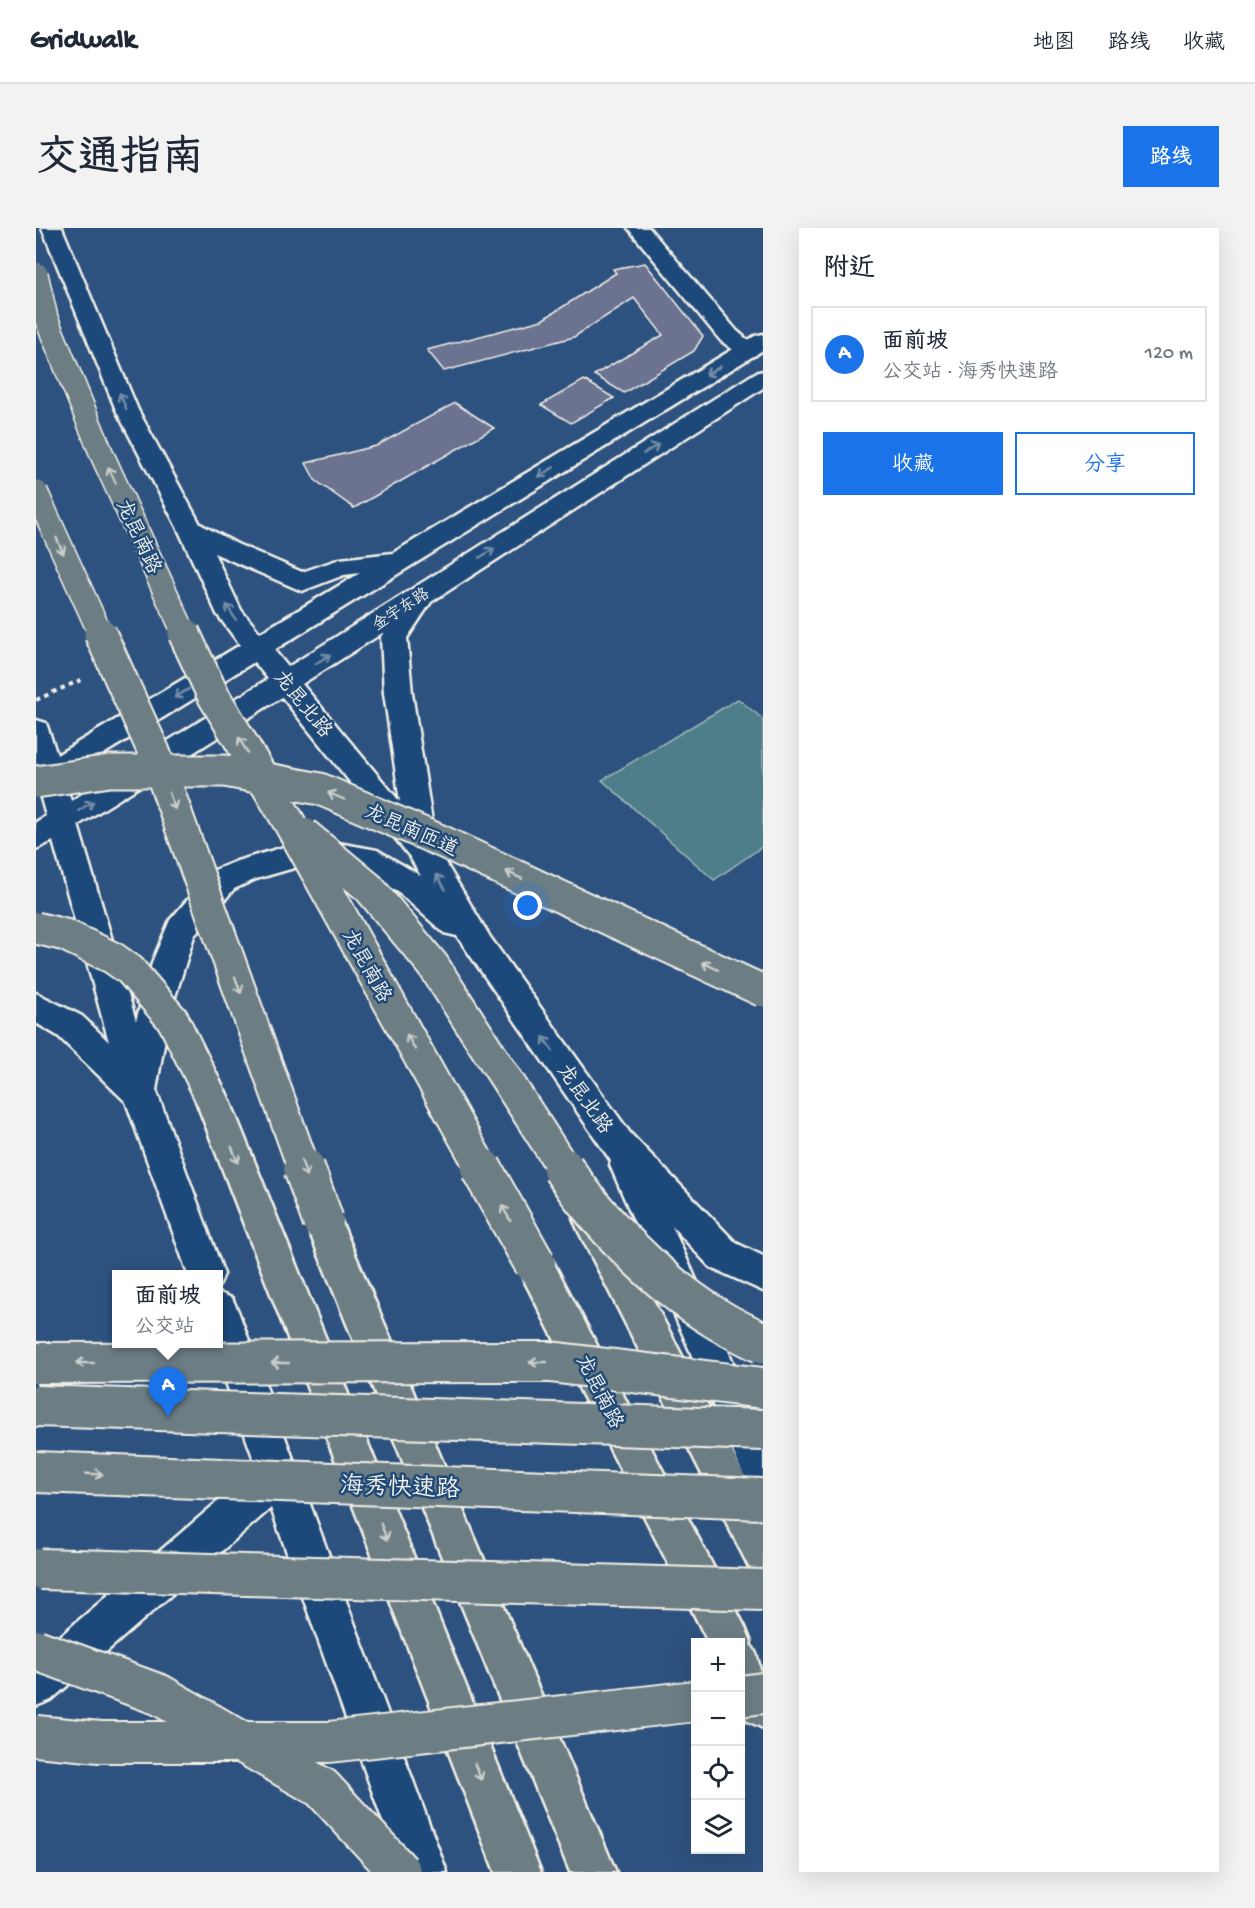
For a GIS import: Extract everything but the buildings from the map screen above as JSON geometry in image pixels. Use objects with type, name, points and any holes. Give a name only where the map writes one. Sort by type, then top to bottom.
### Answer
[{"type":"highway","name":"龙昆南路","points":[[36,274],[46,318],[103,457],[213,695],[289,822],[535,1264],[728,1638]]},
{"type":"highway","points":[[36,492],[154,752],[323,1221],[593,1872]]},
{"type":"highway","name":"龙昆南匝道","points":[[40,779],[110,771],[225,771],[320,789],[443,842],[763,991]]},
{"type":"highway","points":[[289,822],[369,888],[433,965],[575,1186],[763,1553]]},
{"type":"highway","points":[[36,928],[65,935],[113,958],[130,970],[173,1020],[213,1101],[518,1872]]},
{"type":"highway","points":[[575,1186],[613,1231],[670,1285],[713,1317],[763,1343]]},
{"type":"highway","points":[[36,1363],[550,1362],[763,1388]]},
{"type":"highway","points":[[36,1406],[763,1430]]},
{"type":"highway","name":"海秀快速路","points":[[36,1472],[763,1500]]},
{"type":"highway","points":[[36,1568],[763,1590]]},
{"type":"highway","points":[[36,1650],[160,1695],[322,1788],[400,1872]]},
{"type":"highway","points":[[745,1670],[763,1706]]},
{"type":"highway","points":[[745,1696],[763,1694]]},
{"type":"highway","points":[[36,1736],[100,1742],[329,1742],[691,1702]]},
{"type":"main road","name":"龙昆北路","points":[[52,228],[127,411],[190,529],[230,614],[421,849],[479,946],[618,1144]]},
{"type":"main road","points":[[638,228],[729,336],[755,346]]},
{"type":"main road","points":[[40,779],[755,346]]},
{"type":"main road","name":"金宇东路","points":[[49,829],[286,682],[763,378]]},
{"type":"main road","points":[[190,529],[228,550],[303,582],[340,567],[401,560]]},
{"type":"main road","points":[[421,849],[398,693],[394,637],[424,593]]},
{"type":"main road","points":[[36,730],[40,779],[49,829],[204,1270]]},
{"type":"main road","points":[[140,1093],[153,1016],[169,960],[181,929],[223,880],[248,869],[294,856],[338,855],[366,858],[409,883],[479,946]]},
{"type":"main road","points":[[36,1006],[70,1026],[140,1093]]},
{"type":"main road","points":[[618,1144],[723,1255],[763,1275]]},
{"type":"main road","points":[[618,1144],[763,1474]]},
{"type":"main road","points":[[223,1322],[424,1872]]},
{"type":"main road","points":[[36,1685],[279,1474]]},
{"type":"green space","points":[[738,699],[763,719],[763,846],[714,880],[602,780]]},
{"type":"place","name":"面前坡","points":[[168,1417]]}]
